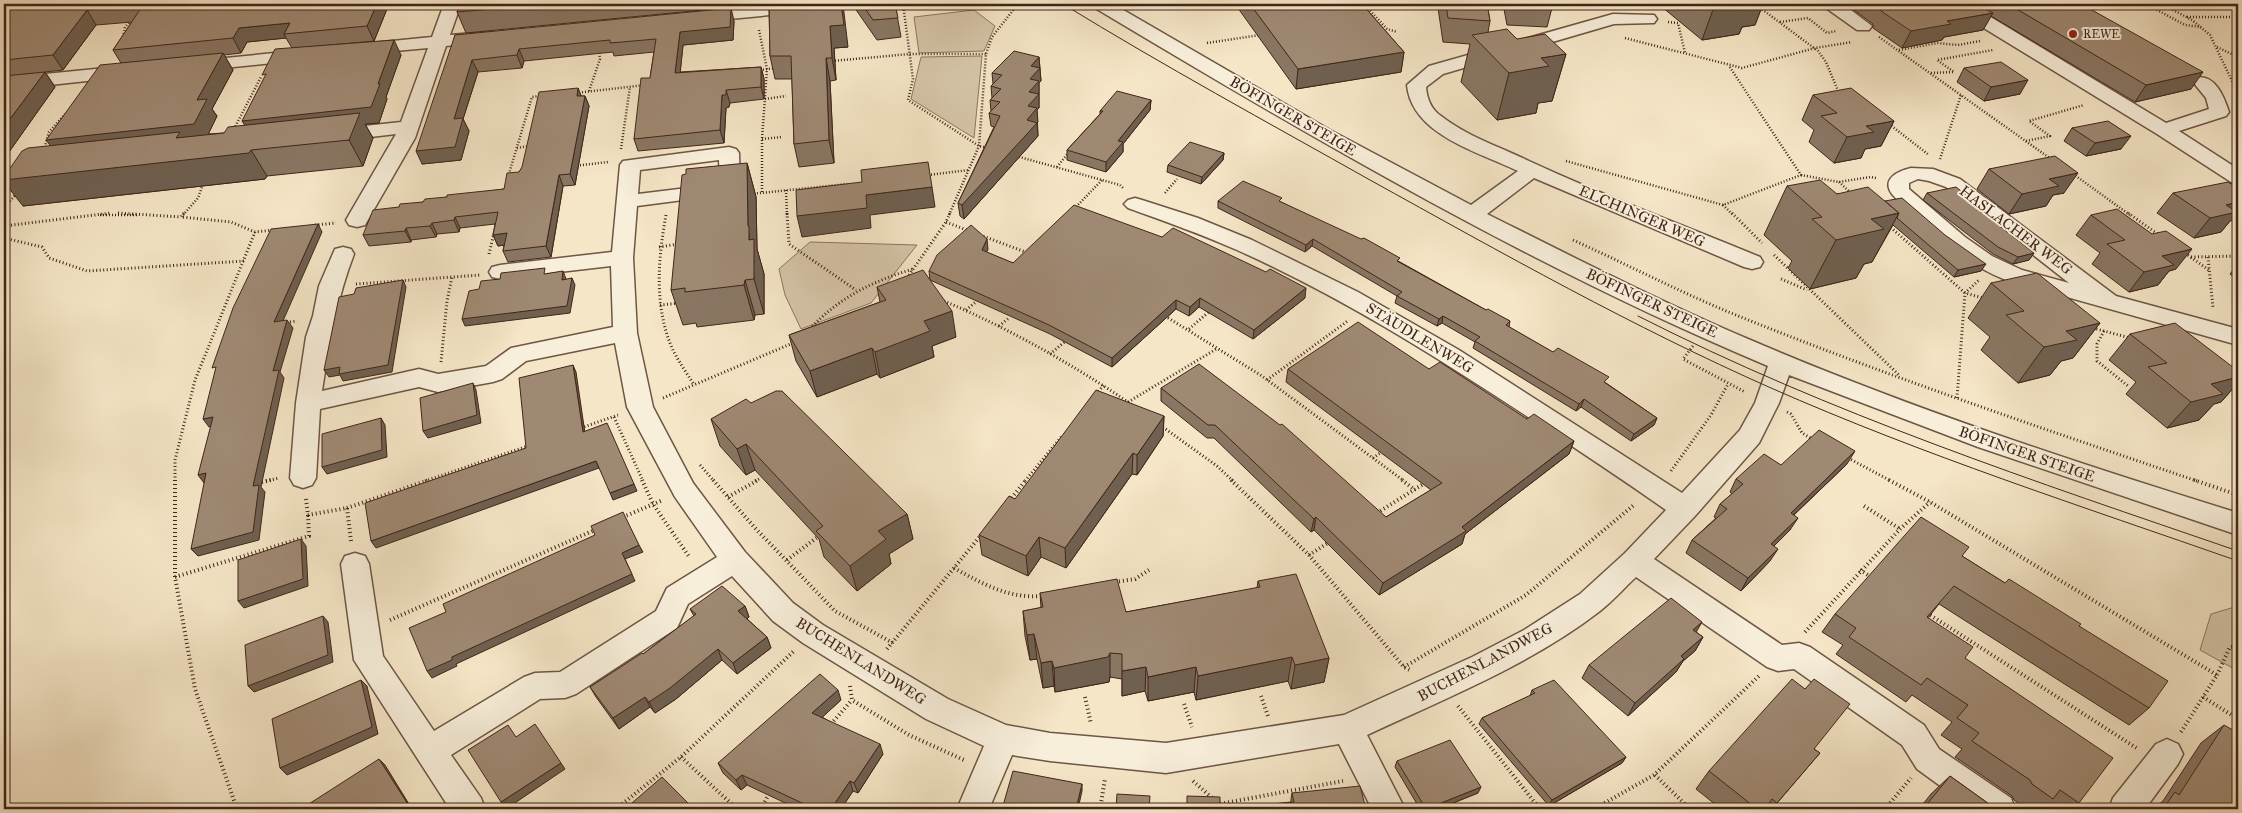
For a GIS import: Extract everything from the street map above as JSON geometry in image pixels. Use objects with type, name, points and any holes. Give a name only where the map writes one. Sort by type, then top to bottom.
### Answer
[{"type":"street","points":[[357,220],[407,132],[452,4]]},
{"type":"street","points":[[678,19],[833,4]]},
{"type":"street","name":"BÖFINGER STEIGE","points":[[1101,4],[1335,141],[1472,214],[1707,330],[1910,413],[2144,495],[2238,524]]},
{"type":"street","points":[[1957,4],[2164,130],[2238,178]]},
{"type":"street","points":[[1834,5],[1867,32]]},
{"type":"street","name":"ELCHINGER WEG","points":[[1648,19],[1613,19],[1436,70],[1416,85],[1417,98],[1427,114],[1443,127],[1532,170],[1761,256]]},
{"type":"street","points":[[349,51],[504,36]]},
{"type":"street","points":[[177,67],[321,53]]},
{"type":"street","points":[[4,84],[148,70]]},
{"type":"street","points":[[2164,130],[2219,112],[2214,97],[2202,82]]},
{"type":"street","points":[[318,137],[407,132]]},
{"type":"street","points":[[625,163],[730,153],[730,189],[628,201]]},
{"type":"street","name":"BUCHENLANDWEG","points":[[625,163],[628,201],[622,258],[625,333],[640,408],[684,490],[735,560],[783,612],[813,634],[937,708],[1004,739],[1050,747],[1166,758],[1347,729],[1442,686],[1534,639],[1590,602],[1635,561],[1685,509],[1750,436],[1767,403],[1782,362]]},
{"type":"street","points":[[1472,214],[1491,202],[1532,170]]},
{"type":"street","name":"HASLACHER WEG","points":[[2108,301],[1953,182],[1937,176],[1920,174],[1904,177],[1899,184],[1901,193],[1907,199],[1993,267],[2014,275],[2238,337]]},
{"type":"street","name":"STÄUDLENWEG","points":[[1135,204],[1190,222],[1274,259],[1368,306],[1485,377],[1685,509]]},
{"type":"street","points":[[303,478],[308,403],[318,337],[330,286],[343,254]]},
{"type":"street","points":[[492,273],[622,258]]},
{"type":"street","points":[[308,403],[419,378],[438,383],[493,372],[519,354],[625,333]]},
{"type":"street","points":[[429,751],[535,686],[565,685],[667,619],[677,596],[735,560]]},
{"type":"street","points":[[1635,561],[1913,735],[1928,759],[2000,809]]},
{"type":"street","points":[[355,564],[369,660],[469,809]]},
{"type":"street","points":[[1347,729],[1389,809]]},
{"type":"street","points":[[972,809],[1004,739]]},
{"type":"street","points":[[2126,809],[2164,759]]},
{"type":"path","points":[[904,4],[912,78],[908,100],[979,146],[996,150]]},
{"type":"path","points":[[1008,4],[1015,9]]},
{"type":"path","points":[[902,285],[946,222],[979,146],[986,54],[992,37],[1018,4]]},
{"type":"path","points":[[1056,4],[1060,7]]},
{"type":"path","points":[[1364,4],[1387,29],[1397,32]]},
{"type":"path","points":[[1755,4],[1823,56],[1833,84],[1842,96]]},
{"type":"path","points":[[2146,4],[2186,25],[2202,26]]},
{"type":"path","points":[[2162,4],[2202,26],[2210,35],[2235,88]]},
{"type":"path","points":[[755,12],[767,69],[762,140],[762,193]]},
{"type":"path","points":[[2186,17],[2238,17]]},
{"type":"path","points":[[1368,20],[1377,18]]},
{"type":"path","points":[[1780,22],[1808,18]]},
{"type":"path","points":[[1648,19],[1678,23],[1686,53]]},
{"type":"path","points":[[1867,32],[1880,37]]},
{"type":"path","points":[[1867,32],[1880,37],[2058,163]]},
{"type":"path","points":[[1207,43],[1264,35]]},
{"type":"path","points":[[1898,50],[1937,43],[1958,45],[2008,35]]},
{"type":"path","points":[[1622,37],[1742,68],[1815,48],[1854,42]]},
{"type":"path","points":[[1199,39],[1215,48]]},
{"type":"path","points":[[589,92],[600,60],[598,45]]},
{"type":"path","points":[[2217,47],[2238,57]]},
{"type":"path","points":[[1930,73],[1954,72],[1937,60],[1989,50]]},
{"type":"path","points":[[831,61],[910,54],[986,54]]},
{"type":"path","points":[[1729,66],[1801,175]]},
{"type":"path","points":[[758,70],[776,68]]},
{"type":"path","points":[[570,93],[648,85]]},
{"type":"path","points":[[573,166],[625,163],[630,87]]},
{"type":"path","points":[[1888,124],[1939,162],[1961,95]]},
{"type":"path","points":[[507,181],[532,97],[542,96]]},
{"type":"path","points":[[765,99],[786,96]]},
{"type":"path","points":[[2026,141],[2050,136],[2029,121],[2073,108]]},
{"type":"path","points":[[526,118],[534,117]]},
{"type":"path","points":[[762,140],[782,137]]},
{"type":"path","points":[[517,148],[532,146]]},
{"type":"path","points":[[1056,167],[1069,152]]},
{"type":"path","points":[[1014,155],[1120,185],[1135,204]]},
{"type":"path","points":[[1561,160],[1723,205],[1763,244]]},
{"type":"path","points":[[2065,169],[2159,235]]},
{"type":"path","points":[[924,175],[969,170]]},
{"type":"path","points":[[509,173],[518,172]]},
{"type":"path","points":[[1723,205],[1801,175],[1839,182],[1870,177],[1899,184]]},
{"type":"path","points":[[1069,214],[1102,180]]},
{"type":"path","points":[[181,217],[198,198],[204,182]]},
{"type":"path","points":[[743,195],[852,183]]},
{"type":"path","points":[[834,185],[834,194]]},
{"type":"path","points":[[4,208],[21,188]]},
{"type":"path","points":[[786,190],[789,244],[856,290]]},
{"type":"path","points":[[669,196],[659,247],[660,305],[672,348],[694,385]]},
{"type":"path","points":[[4,226],[113,213],[231,222],[255,232],[283,229]]},
{"type":"path","points":[[311,226],[357,220]]},
{"type":"path","points":[[946,222],[1029,254]]},
{"type":"path","points":[[330,286],[492,273],[496,224]]},
{"type":"path","points":[[237,809],[195,689],[176,577],[175,460],[195,380],[255,232]]},
{"type":"path","points":[[494,234],[500,233]]},
{"type":"path","points":[[4,238],[42,247],[49,258],[87,271],[244,261]]},
{"type":"path","points":[[1569,238],[1728,312],[1901,378],[2238,495]]},
{"type":"path","points":[[659,247],[686,243]]},
{"type":"path","points":[[2183,252],[2210,271]]},
{"type":"path","points":[[1761,256],[1810,292],[1901,378]]},
{"type":"path","points":[[2190,257],[2238,256]]},
{"type":"path","points":[[808,331],[820,316],[856,290],[881,278],[913,269]]},
{"type":"path","points":[[419,378],[440,366],[447,301],[452,277]]},
{"type":"path","points":[[1781,279],[1810,292]]},
{"type":"path","points":[[1957,398],[1965,293]]},
{"type":"path","points":[[942,300],[1000,326],[1104,385],[1136,408]]},
{"type":"path","points":[[966,310],[976,301]]},
{"type":"path","points":[[660,305],[683,303]]},
{"type":"path","points":[[1189,329],[1217,306]]},
{"type":"path","points":[[1267,380],[1368,306]]},
{"type":"path","points":[[1728,312],[1707,330],[1683,359],[1719,377],[1728,384],[1791,414],[1802,434],[1819,443]]},
{"type":"path","points":[[1164,316],[1189,329],[1267,380],[1415,490]]},
{"type":"path","points":[[1000,326],[1009,318]]},
{"type":"path","points":[[2104,331],[2097,344],[2097,361],[2128,386]]},
{"type":"path","points":[[1050,354],[1072,336]]},
{"type":"path","points":[[577,429],[640,408],[802,339]]},
{"type":"path","points":[[1128,402],[1218,348]]},
{"type":"path","points":[[1404,667],[1526,596],[1654,488],[1670,471],[1711,414],[1728,384]]},
{"type":"path","points":[[1091,400],[1104,385]]},
{"type":"path","points":[[665,397],[669,406]]},
{"type":"path","points":[[614,417],[653,504],[704,579]]},
{"type":"path","points":[[1153,420],[1218,466],[1308,556],[1404,667],[1442,686],[1540,809]]},
{"type":"path","points":[[1004,507],[1066,431]]},
{"type":"path","points":[[308,515],[346,508],[531,445]]},
{"type":"path","points":[[1373,458],[1380,453]]},
{"type":"path","points":[[1844,456],[1930,502],[2217,675]]},
{"type":"path","points":[[694,458],[835,611],[893,643]]},
{"type":"path","points":[[176,577],[309,536],[303,478]]},
{"type":"path","points":[[728,497],[761,478]]},
{"type":"path","points":[[1374,515],[1429,480]]},
{"type":"path","points":[[617,520],[684,490]]},
{"type":"path","points":[[1594,809],[1654,775],[1788,657],[1801,636],[1860,570],[1900,529],[1930,502]]},
{"type":"path","points":[[1864,506],[1900,529]]},
{"type":"path","points":[[346,508],[355,564]]},
{"type":"path","points":[[364,632],[599,528]]},
{"type":"path","points":[[985,530],[893,643],[863,664],[849,683],[852,700],[909,735],[990,770]]},
{"type":"path","points":[[581,536],[584,542]]},
{"type":"path","points":[[786,560],[819,536]]},
{"type":"path","points":[[1308,556],[1333,540]]},
{"type":"path","points":[[523,562],[526,567]]},
{"type":"path","points":[[954,568],[1000,593],[1029,599],[1048,595]]},
{"type":"path","points":[[1106,584],[1136,579],[1149,570]]},
{"type":"path","points":[[1860,570],[1877,581]]},
{"type":"path","points":[[473,584],[475,592]]},
{"type":"path","points":[[1919,608],[2164,759],[2217,675],[2230,647],[2238,646]]},
{"type":"path","points":[[616,809],[681,757],[813,634]]},
{"type":"path","points":[[2203,697],[2238,718]]},
{"type":"path","points":[[826,728],[852,700]]},
{"type":"path","points":[[681,757],[737,809]]},
{"type":"path","points":[[1166,758],[1219,804],[1372,776]]},
{"type":"path","points":[[1885,809],[1928,759]]},
{"type":"path","points":[[1654,775],[1690,809]]},
{"type":"path","points":[[761,809],[776,786]]},
{"type":"shaded area","points":[[974,10],[995,26],[984,51],[919,53],[914,17]]},
{"type":"shaded area","points":[[982,56],[974,138],[911,99],[921,57]]},
{"type":"shaded area","points":[[810,242],[917,245],[871,303],[801,329],[785,295],[779,269]]},
{"type":"shaded area","points":[[2238,606],[2238,671],[2200,650],[2211,614]]},
{"type":"building","points":[[4,4],[377,4],[367,26],[284,34],[290,23],[239,28],[233,38],[113,50],[143,5],[87,10],[53,55],[4,60]]},
{"type":"building","points":[[460,4],[549,4],[457,12]]},
{"type":"building","points":[[769,4],[841,4],[844,25],[830,26],[832,58],[826,58],[829,140],[794,144],[791,56],[770,56]]},
{"type":"building","points":[[862,4],[895,4],[898,18],[873,20]]},
{"type":"building","points":[[1250,4],[1362,4],[1404,52],[1298,69]]},
{"type":"building","points":[[1446,4],[1487,4],[1490,21],[1448,18]]},
{"type":"building","points":[[1875,4],[1976,4],[1993,13],[1947,21],[1951,24],[1911,31],[1881,11],[1881,8]]},
{"type":"building","points":[[2008,4],[2090,4],[2083,5],[2203,72],[2146,85]]},
{"type":"building","points":[[731,8],[730,27],[680,32],[675,73],[761,67],[761,87],[726,90],[726,95],[722,95],[720,130],[634,139],[641,78],[650,78],[656,39],[610,43],[610,40],[519,49],[517,55],[472,60],[454,119],[463,118],[455,147],[416,151],[455,35]]},
{"type":"building","points":[[1507,29],[1517,39],[1545,34],[1566,54],[1541,58],[1549,66],[1509,73],[1472,35]]},
{"type":"building","points":[[394,40],[371,107],[242,121],[266,74],[262,75],[275,49]]},
{"type":"building","points":[[1014,51],[1039,57],[1031,66],[1040,68],[1030,79],[1039,81],[1029,92],[1039,94],[1028,106],[1037,108],[1027,120],[1037,123],[962,205],[958,203],[1000,116],[989,113],[1000,102],[990,100],[1001,89],[991,86],[1002,75],[992,73]]},
{"type":"building","points":[[223,53],[197,100],[207,99],[194,124],[46,140],[100,65]]},
{"type":"building","points":[[2001,62],[2028,80],[1991,87],[1964,68]]},
{"type":"building","points":[[45,72],[4,127],[4,76]]},
{"type":"building","points":[[578,88],[577,96],[585,96],[570,174],[559,175],[546,246],[503,251],[507,233],[493,235],[498,212],[455,217],[454,220],[432,223],[430,226],[406,228],[405,231],[363,235],[373,210],[399,207],[400,204],[423,202],[425,199],[447,197],[447,195],[504,189],[507,173],[519,172],[522,167],[539,92]]},
{"type":"building","points":[[1851,88],[1894,121],[1866,126],[1874,132],[1847,137],[1821,116],[1837,113],[1813,95]]},
{"type":"building","points":[[1117,91],[1151,100],[1118,141],[1123,142],[1106,162],[1067,150],[1103,111],[1100,111]]},
{"type":"building","points":[[360,113],[349,140],[4,180],[4,177],[22,151],[28,148],[180,132],[176,138],[224,133],[228,127]]},
{"type":"building","points":[[2108,121],[2131,136],[2095,143],[2072,128]]},
{"type":"building","points":[[1190,142],[1224,153],[1202,177],[1168,165]]},
{"type":"building","points":[[2055,156],[2078,173],[2049,179],[2059,186],[2022,194],[1989,169]]},
{"type":"building","points":[[928,162],[932,187],[866,195],[867,208],[797,216],[796,190],[862,182],[861,170]]},
{"type":"building","points":[[747,163],[748,226],[749,240],[754,239],[754,279],[745,280],[744,285],[685,292],[685,288],[671,290],[682,175],[686,174],[686,169]]},
{"type":"building","points":[[1820,180],[1837,194],[1868,187],[1899,213],[1871,219],[1884,229],[1836,240],[1812,219],[1822,217],[1787,186]]},
{"type":"building","points":[[1243,181],[1282,198],[1279,201],[1361,239],[1364,238],[1400,258],[1397,261],[1486,310],[1488,309],[1510,321],[1506,325],[1553,352],[1558,348],[1609,377],[1604,382],[1657,418],[1634,434],[1584,399],[1579,404],[1475,341],[1480,337],[1443,316],[1439,319],[1397,296],[1402,292],[1313,239],[1306,245],[1218,201]]},
{"type":"building","points":[[2228,182],[2238,188],[2238,202],[2226,205],[2237,212],[2210,218],[2173,193]]},
{"type":"building","points":[[1956,187],[1988,212],[1983,213],[2034,253],[2018,257],[1998,247],[1927,193]]},
{"type":"building","points":[[1902,198],[1945,235],[1986,264],[1958,270],[1897,218],[1899,213],[1885,201]]},
{"type":"building","points":[[1074,205],[1162,237],[1173,228],[1266,272],[1270,269],[1306,288],[1254,330],[1200,298],[1190,307],[1176,300],[1112,358],[1049,325],[929,271],[937,255],[971,225],[987,239],[982,250],[1013,263]]},
{"type":"building","points":[[2117,209],[2152,234],[2166,231],[2192,249],[2162,256],[2174,265],[2144,272],[2107,244],[2125,240],[2091,215]]},
{"type":"building","points":[[318,224],[274,322],[287,320],[273,371],[279,370],[253,486],[259,485],[253,532],[191,549],[206,473],[198,475],[213,417],[203,419],[216,367],[212,368],[233,308],[271,229]]},
{"type":"building","points":[[545,268],[544,274],[563,271],[562,280],[572,278],[567,306],[462,319],[469,291],[479,289],[481,281],[500,279],[501,273]]},
{"type":"building","points":[[923,270],[952,311],[924,321],[930,331],[875,352],[872,348],[810,371],[789,335],[886,300],[877,287]]},
{"type":"building","points":[[2037,273],[2100,323],[2066,331],[2077,340],[2044,347],[2006,315],[2024,311],[1991,283]]},
{"type":"building","points":[[403,280],[388,365],[339,374],[340,367],[324,370],[339,297],[354,294],[356,288]]},
{"type":"building","points":[[1358,322],[1429,369],[1440,362],[1527,419],[1534,414],[1574,441],[1462,527],[1466,531],[1383,583],[1316,517],[1314,519],[1215,425],[1208,425],[1161,388],[1199,364],[1280,425],[1282,424],[1386,517],[1442,483],[1288,369]]},
{"type":"building","points":[[2175,323],[2238,371],[2238,377],[2211,384],[2223,394],[2191,402],[2148,367],[2167,363],[2130,334]]},
{"type":"building","points":[[573,365],[583,432],[607,423],[634,484],[610,493],[596,461],[371,541],[365,503],[526,448],[519,378]]},
{"type":"building","points":[[473,383],[477,415],[423,431],[420,398]]},
{"type":"building","points":[[1096,390],[1164,416],[1137,455],[1133,453],[1065,548],[1039,537],[1026,556],[979,535],[1009,496],[1015,499]]},
{"type":"building","points":[[776,391],[782,391],[907,514],[878,531],[886,539],[850,566],[816,531],[823,526],[746,444],[737,449],[711,419],[746,399],[751,403]]},
{"type":"building","points":[[381,418],[382,450],[322,467],[322,434]]},
{"type":"building","points":[[1819,430],[1855,451],[1791,513],[1798,518],[1771,544],[1778,549],[1748,578],[1692,540],[1727,509],[1720,504],[1743,484],[1736,479],[1764,454],[1781,465]]},
{"type":"building","points":[[623,512],[639,545],[622,553],[632,574],[452,657],[452,660],[427,671],[409,628],[446,612],[443,604],[595,535],[591,526]]},
{"type":"building","points":[[1921,517],[1969,547],[1962,556],[2005,583],[2009,579],[2081,624],[2079,626],[2168,681],[2149,708],[1954,586],[1927,617],[1973,647],[1965,658],[2113,758],[2079,803],[2060,790],[2053,799],[2032,784],[2030,780],[1972,741],[1979,733],[1957,718],[1968,705],[1927,678],[1921,685],[1849,637],[1856,628],[1835,614]]},
{"type":"building","points":[[301,539],[303,579],[238,601],[238,560]]},
{"type":"building","points":[[1296,574],[1329,658],[1295,665],[1292,657],[1198,676],[1196,667],[1148,677],[1146,667],[1122,671],[1122,654],[1110,653],[1108,657],[1054,668],[1052,661],[1041,663],[1034,634],[1027,635],[1023,611],[1043,607],[1040,593],[1117,579],[1126,612],[1260,587],[1258,581]]},
{"type":"building","points":[[722,586],[745,606],[738,611],[767,637],[733,663],[718,649],[670,688],[649,702],[645,697],[613,718],[590,687],[643,654],[696,614],[690,609]]},
{"type":"building","points":[[1671,598],[1702,622],[1693,630],[1703,637],[1681,656],[1684,659],[1635,703],[1589,665]]},
{"type":"building","points":[[323,616],[328,655],[248,686],[245,645]]},
{"type":"building","points":[[820,674],[838,690],[812,713],[880,744],[854,783],[850,781],[831,809],[815,809],[742,775],[736,780],[718,763]]},
{"type":"building","points":[[1792,679],[1805,689],[1814,679],[1850,704],[1814,749],[1820,753],[1777,803],[1772,799],[1765,809],[1757,809],[1709,771]]},
{"type":"building","points":[[361,680],[372,727],[280,768],[272,719]]},
{"type":"building","points":[[1554,680],[1626,757],[1552,800],[1482,718],[1535,693],[1532,690]]},
{"type":"building","points":[[535,724],[561,763],[501,802],[468,750],[508,725],[516,737]]},
{"type":"building","points":[[2224,725],[2238,733],[2238,809],[2163,809],[2175,792],[2179,795]]},
{"type":"building","points":[[1450,740],[1481,787],[1426,809],[1397,761]]},
{"type":"building","points":[[379,759],[411,809],[301,809]]},
{"type":"building","points":[[1013,771],[1082,784],[1076,809],[1002,809]]},
{"type":"building","points":[[1950,776],[1996,809],[1923,809]]},
{"type":"building","points":[[662,777],[694,809],[625,809]]},
{"type":"building","points":[[1360,786],[1366,809],[1246,809],[1245,807],[1294,802],[1292,793]]},
{"type":"building","points":[[1117,794],[1150,796],[1149,809],[1116,809]]},
{"type":"building","points":[[1187,796],[1220,797],[1220,809],[1187,809]]},
{"type":"tram line","points":[[1063,4],[1139,50],[1469,235],[1618,315],[1720,365],[1828,412],[1944,458],[2238,561]]},
{"type":"tram line","points":[[1638,316],[1784,384],[1859,415],[2009,472],[2238,551]]},
{"type":"place","name":"REWE","points":[[2073,34]]}]
